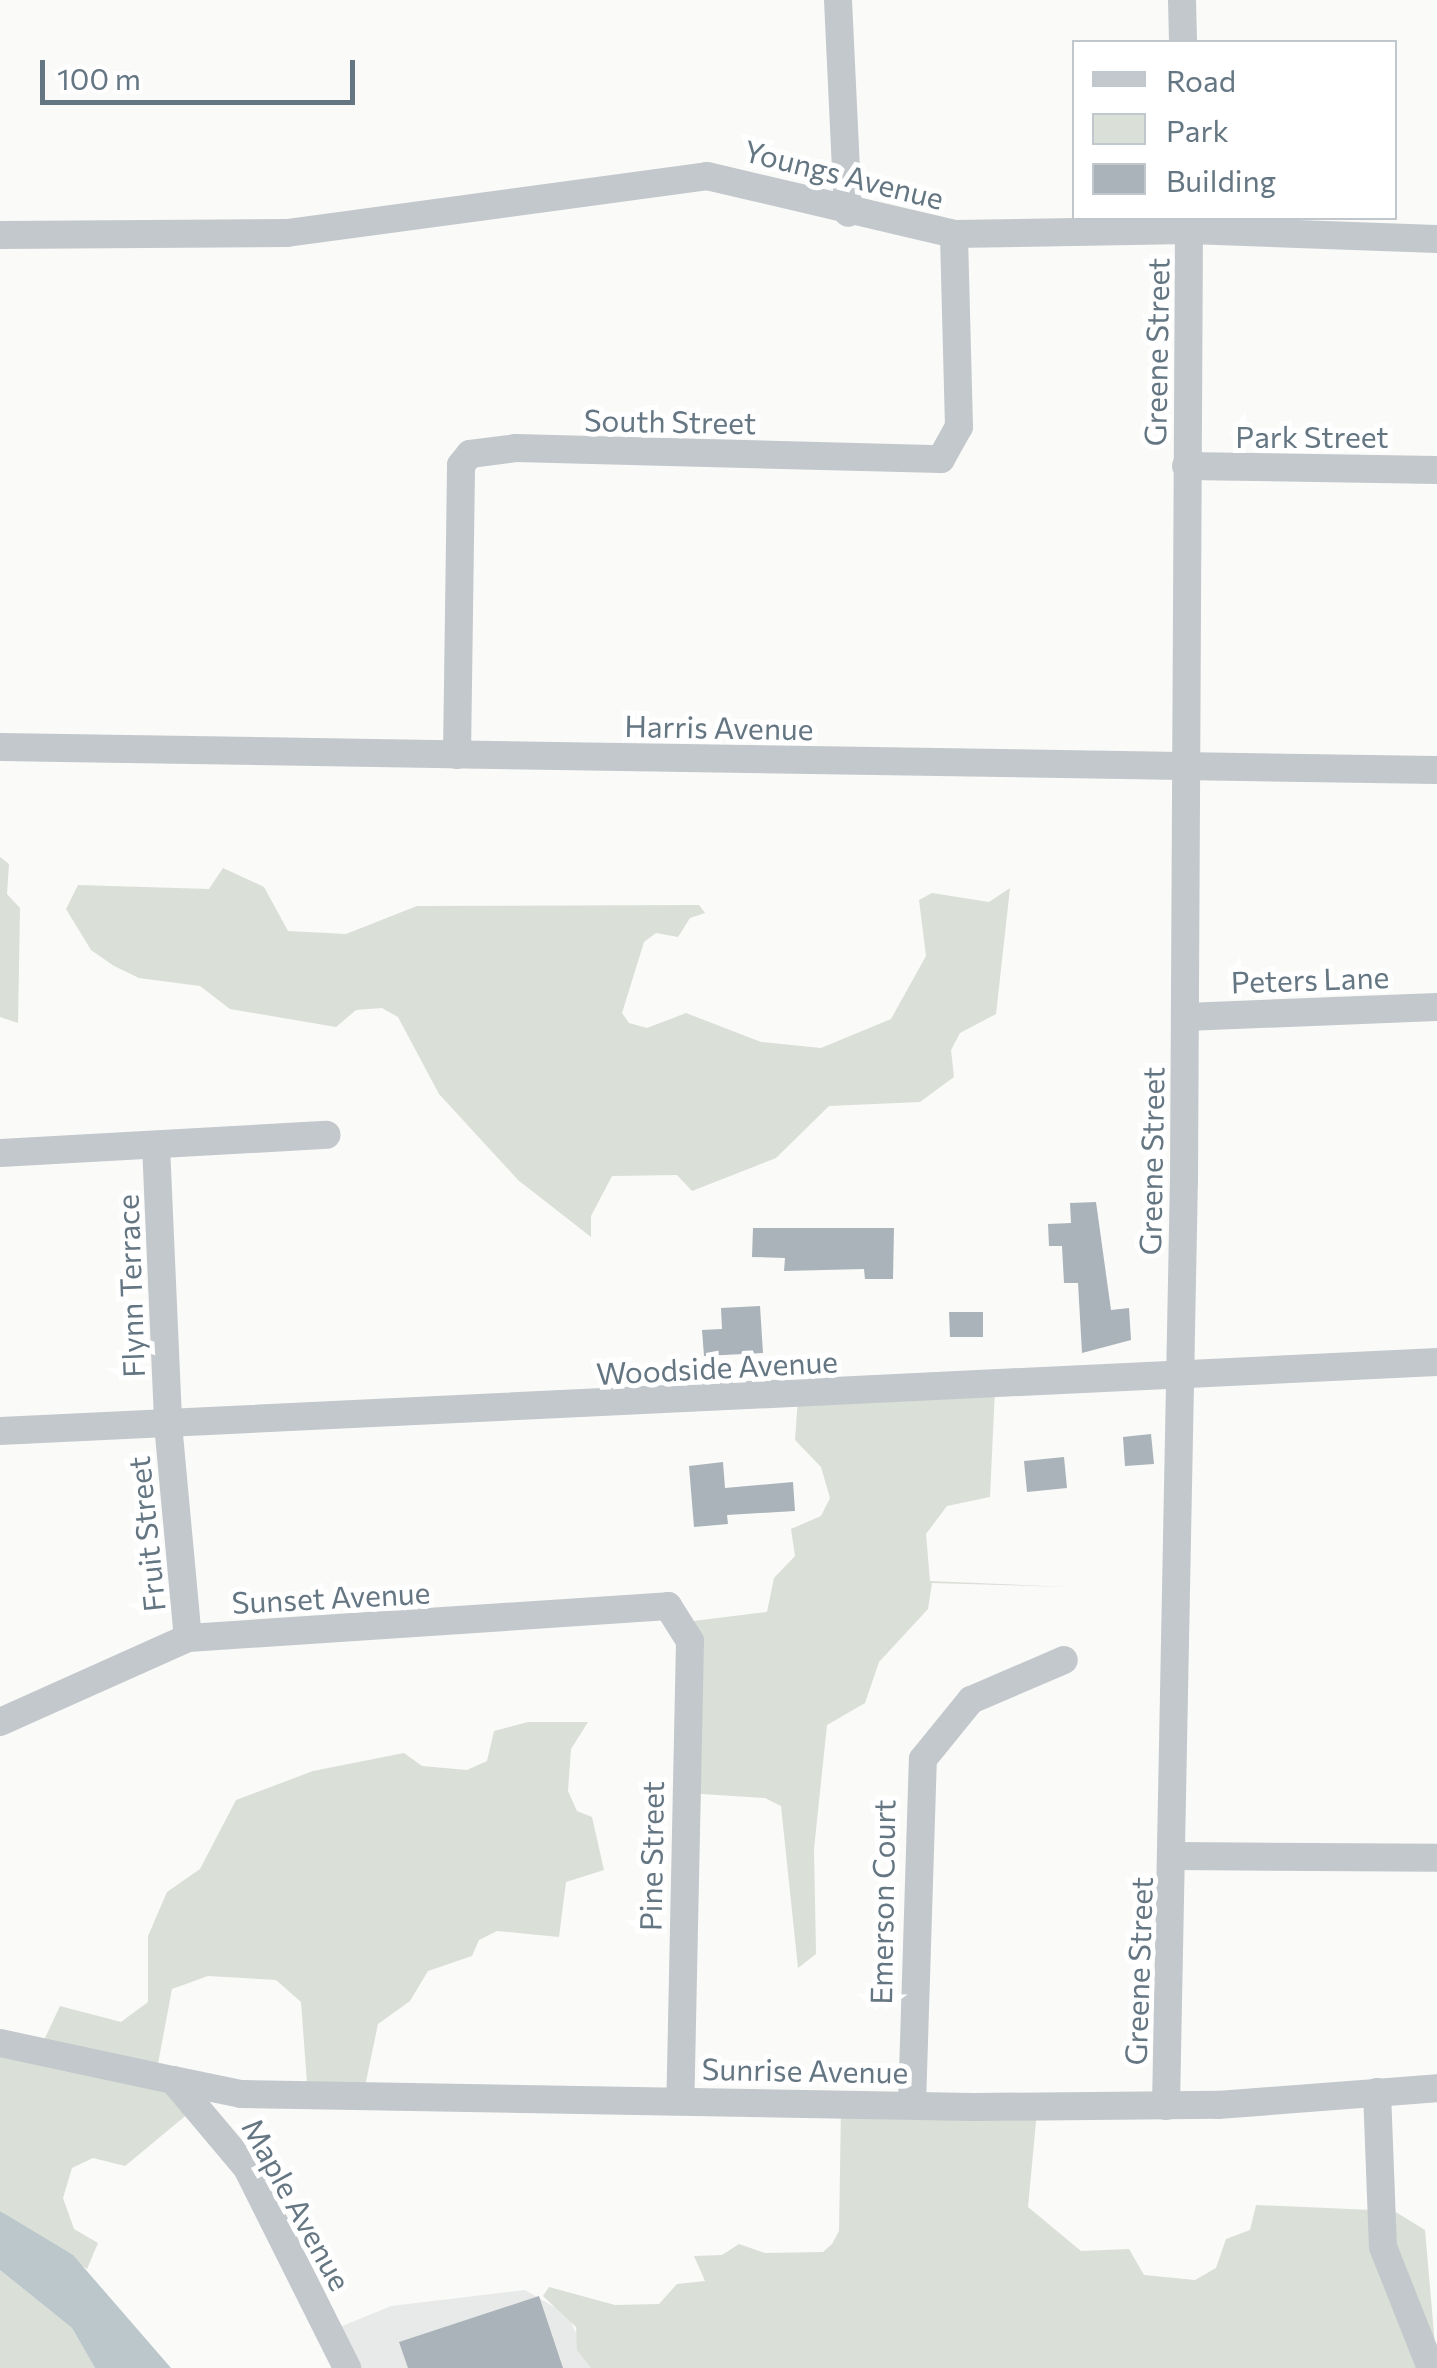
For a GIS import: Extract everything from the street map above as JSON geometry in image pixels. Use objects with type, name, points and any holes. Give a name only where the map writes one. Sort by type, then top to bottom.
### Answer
[{"type":"street","points":[[838,0],[848,212]]},
{"type":"street","points":[[1182,0],[1183,40]]},
{"type":"street","name":"Youngs Avenue","points":[[0,234],[288,233],[707,176],[757,182],[848,212],[954,234],[1189,224],[1437,240]]},
{"type":"street","name":"Greene Street","points":[[1166,2106],[1175,1856],[1186,1017],[1189,224]]},
{"type":"street","name":"South Street","points":[[457,755],[461,465],[470,454],[516,448],[942,459],[958,437],[954,234]]},
{"type":"street","name":"Park Street","points":[[1186,466],[1437,470]]},
{"type":"street","name":"Harris Avenue","points":[[0,747],[1437,770]]},
{"type":"street","name":"Peters Lane","points":[[1186,1017],[1437,1007]]},
{"type":"street","points":[[1,1153],[327,1135]]},
{"type":"street","name":"Flynn Terrace","points":[[156,1144],[168,1424]]},
{"type":"street","name":"Woodside Avenue","points":[[0,1431],[1437,1362]]},
{"type":"street","name":"Fruit Street","points":[[168,1424],[188,1638]]},
{"type":"street","name":"Sunset Avenue","points":[[0,1722],[188,1638],[636,1603],[679,1616]]},
{"type":"street","name":"Pine Street","points":[[679,1616],[690,1641],[680,2100]]},
{"type":"street","name":"Emerson Court","points":[[912,2105],[923,1760],[971,1700],[1064,1660]]},
{"type":"street","points":[[1175,1856],[1437,1858]]},
{"type":"street","points":[[0,2042],[173,2080]]},
{"type":"street","name":"Sunrise Avenue","points":[[173,2080],[240,2094],[912,2105],[1166,2106],[1437,2088]]},
{"type":"street","name":"Maple Avenue","points":[[173,2080],[248,2168],[347,2368]]},
{"type":"street","points":[[1376,2092],[1383,2247],[1431,2368]]},
{"type":"shaded area","points":[[0,2211],[73,2255],[171,2368],[95,2368],[72,2328],[0,2270]]},
{"type":"shaded area","points":[[525,2290],[568,2315],[591,2368],[345,2368],[335,2329],[391,2306]]},
{"type":"green space","points":[[0,857],[9,864],[7,894],[20,908],[18,1023],[0,1017]]},
{"type":"green space","points":[[223,868],[264,887],[288,931],[346,934],[417,906],[699,905],[705,913],[690,918],[678,937],[656,933],[644,942],[622,1013],[629,1023],[647,1028],[686,1013],[761,1042],[821,1048],[891,1019],[926,956],[919,900],[932,893],[989,902],[1010,888],[996,1014],[960,1033],[951,1050],[954,1077],[920,1102],[829,1106],[776,1158],[692,1191],[677,1175],[612,1176],[591,1216],[591,1237],[518,1180],[439,1094],[398,1017],[382,1008],[356,1010],[336,1027],[230,1009],[200,986],[139,978],[114,966],[91,950],[66,909],[78,885],[209,889]]},
{"type":"green space","points":[[995,1388],[990,1497],[947,1506],[926,1534],[930,1581],[1067,1587],[932,1583],[928,1609],[879,1662],[865,1703],[827,1725],[814,1849],[816,1954],[798,1968],[781,1806],[765,1798],[687,1793],[685,1622],[767,1612],[774,1578],[795,1556],[791,1529],[821,1516],[830,1498],[821,1467],[795,1440],[798,1398]]},
{"type":"green space","points":[[528,1722],[588,1722],[571,1749],[568,1791],[577,1811],[592,1817],[604,1870],[566,1882],[559,1937],[497,1931],[479,1940],[472,1956],[428,1971],[410,2001],[378,2024],[363,2096],[308,2097],[301,2002],[276,1980],[208,1976],[172,1989],[157,2069],[195,2108],[125,2166],[93,2158],[72,2168],[63,2198],[74,2229],[98,2243],[87,2269],[0,2211],[0,2044],[38,2053],[60,2006],[121,2022],[148,2002],[148,1936],[167,1892],[200,1869],[236,1800],[313,1771],[404,1753],[422,1766],[467,1770],[487,1761],[494,1731]]},
{"type":"green space","points":[[841,2108],[1037,2111],[1028,2207],[1081,2251],[1129,2249],[1144,2275],[1195,2280],[1216,2268],[1226,2239],[1250,2230],[1256,2205],[1394,2211],[1425,2230],[1437,2368],[591,2368],[577,2350],[576,2327],[543,2296],[549,2287],[615,2305],[659,2304],[677,2284],[705,2281],[694,2256],[722,2255],[739,2244],[765,2253],[823,2252],[832,2244],[839,2231]]},
{"type":"green space","points":[[0,2270],[72,2328],[95,2368],[0,2368]]},
{"type":"building","points":[[1096,1202],[1111,1310],[1129,1308],[1131,1340],[1082,1353],[1078,1283],[1064,1283],[1062,1246],[1049,1246],[1048,1224],[1071,1223],[1070,1203]]},
{"type":"building","points":[[753,1228],[894,1228],[893,1279],[865,1279],[864,1269],[784,1271],[785,1258],[752,1257]]},
{"type":"building","points":[[760,1306],[763,1353],[704,1356],[702,1330],[722,1329],[721,1308]]},
{"type":"building","points":[[949,1312],[983,1312],[983,1337],[950,1337]]},
{"type":"building","points":[[1151,1434],[1154,1464],[1125,1466],[1123,1437]]},
{"type":"building","points":[[1064,1457],[1067,1488],[1027,1492],[1024,1461]]},
{"type":"building","points":[[723,1462],[725,1488],[793,1482],[795,1511],[727,1515],[728,1524],[694,1527],[689,1466]]},
{"type":"building","points":[[539,2296],[563,2368],[408,2368],[399,2342]]}]
